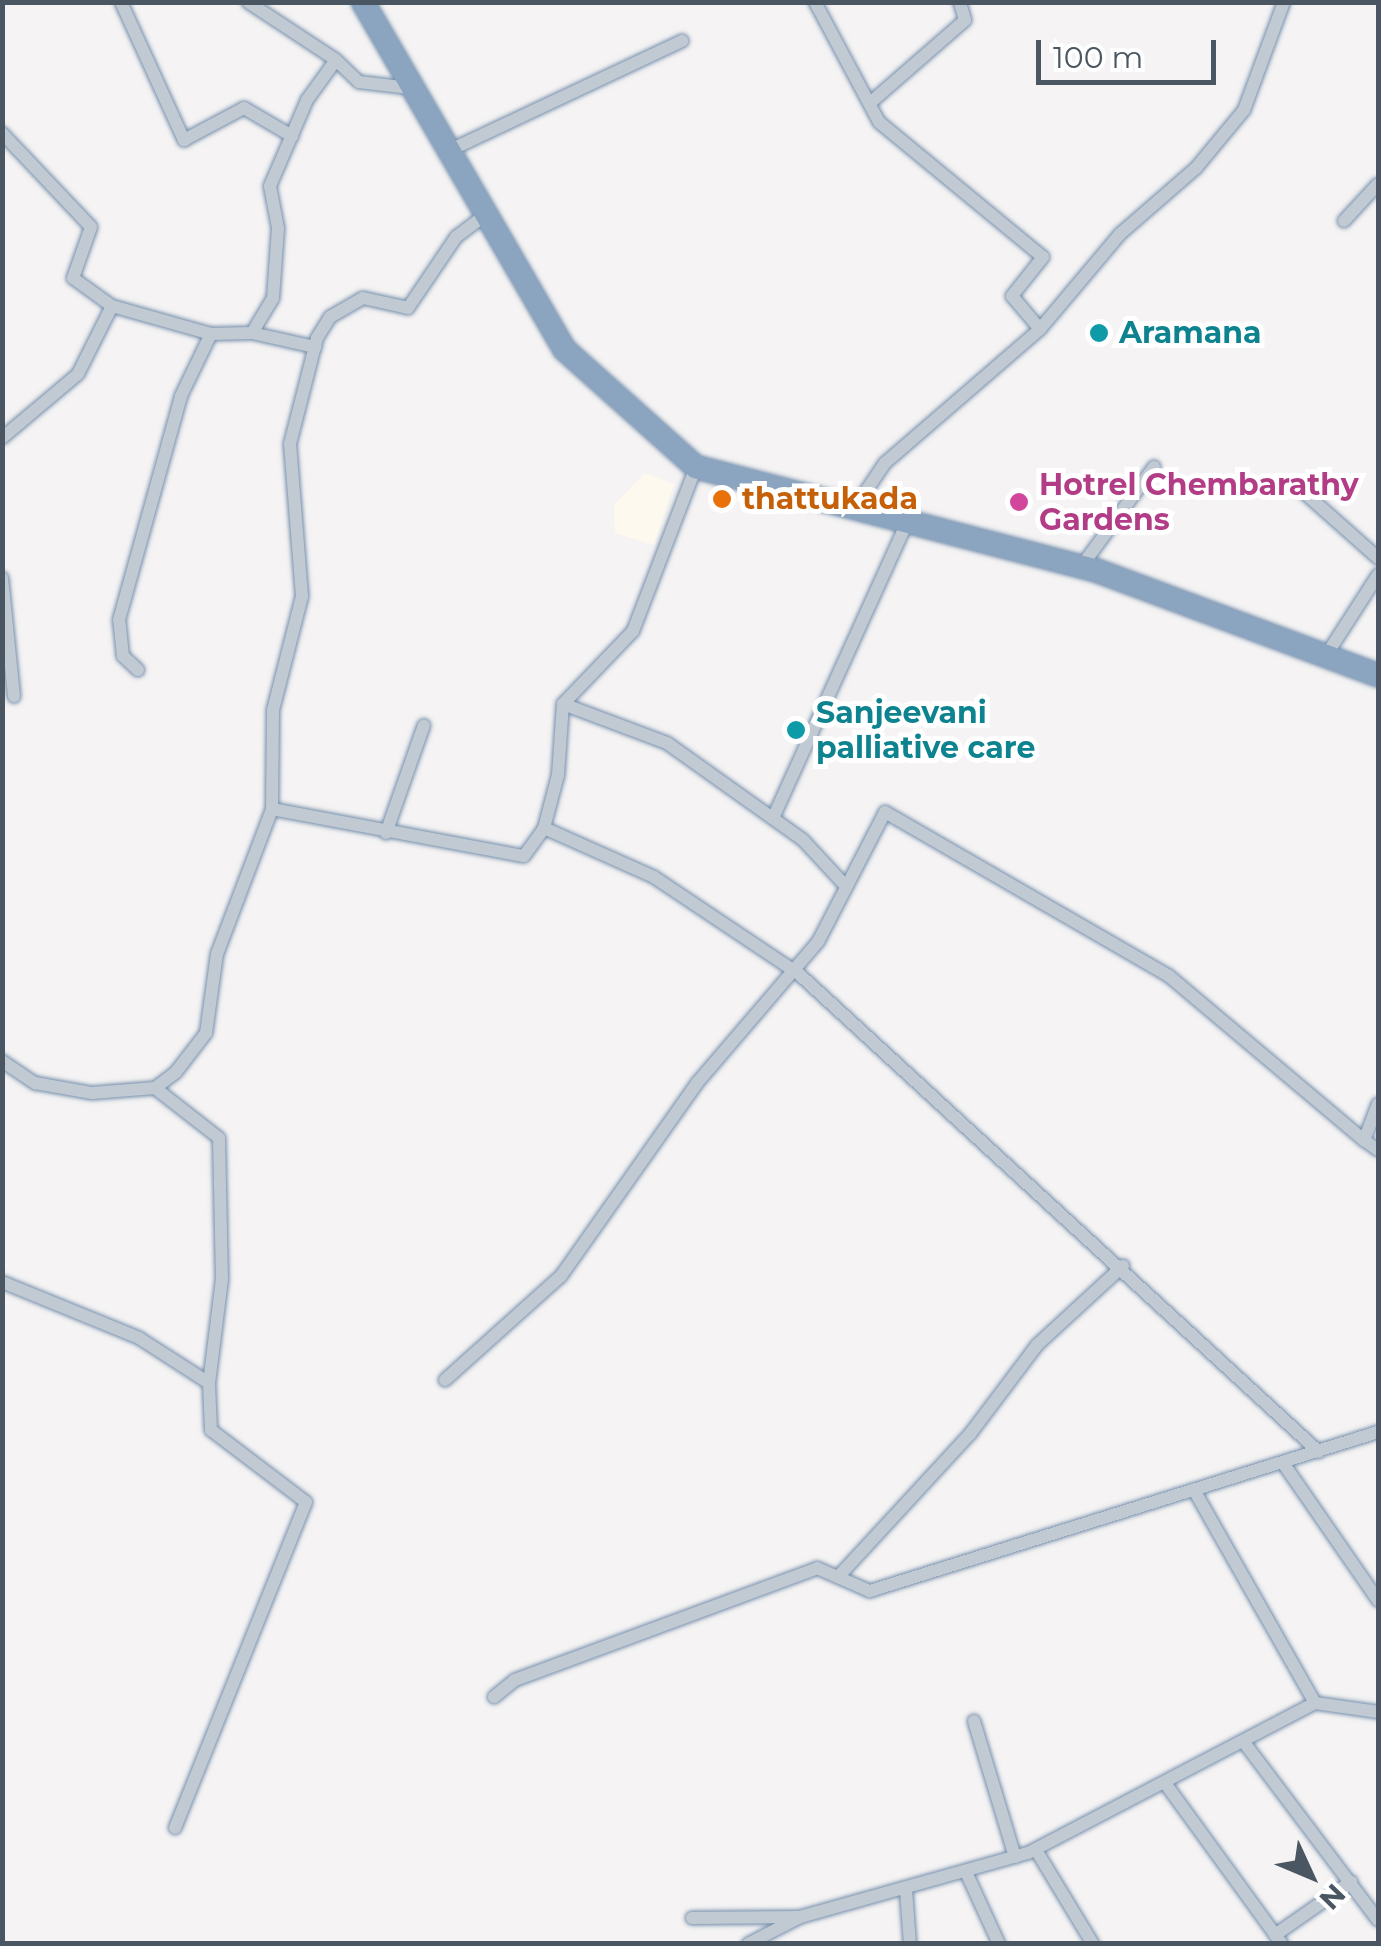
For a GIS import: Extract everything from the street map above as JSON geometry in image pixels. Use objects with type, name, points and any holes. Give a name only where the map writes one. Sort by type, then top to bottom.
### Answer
[{"type":"highway","points":[[362,2],[446,152],[565,350],[696,467],[788,496],[858,504],[1082,566],[1378,675]]},
{"type":"street","points":[[121,2],[184,140],[244,108],[292,136]]},
{"type":"street","points":[[248,2],[336,60],[359,82],[410,88]]},
{"type":"street","points":[[815,2],[870,102],[898,140],[1043,258],[1012,296],[1040,329]]},
{"type":"street","points":[[870,102],[965,20],[960,2]]},
{"type":"street","points":[[858,504],[885,463],[1040,329],[1244,110],[1284,2]]},
{"type":"street","points":[[446,152],[682,42]]},
{"type":"street","points":[[252,333],[272,298],[278,228],[270,186],[292,136],[336,60]]},
{"type":"street","points":[[2,133],[91,226],[73,278],[112,306],[211,334],[252,333],[315,347]]},
{"type":"street","points":[[1344,221],[1378,184]]},
{"type":"street","points":[[155,1088],[206,1034],[217,954],[272,809],[272,710],[300,632],[290,444],[315,347],[347,304],[408,308],[456,237],[485,215]]},
{"type":"street","points":[[2,438],[78,374],[112,306]]},
{"type":"street","points":[[138,670],[123,656],[119,620],[181,396],[211,334]]},
{"type":"street","points":[[272,809],[506,860],[524,856],[544,828],[563,704],[634,631],[696,467]]},
{"type":"street","points":[[1082,566],[1154,467]]},
{"type":"street","points":[[1298,486],[1378,558]]},
{"type":"street","points":[[773,818],[909,517]]},
{"type":"street","points":[[1327,654],[1378,575]]},
{"type":"street","points":[[2,578],[14,696]]},
{"type":"street","points":[[563,704],[667,744],[773,818],[843,883]]},
{"type":"street","points":[[386,832],[424,725]]},
{"type":"street","points":[[445,1380],[561,1276],[696,1083],[795,971],[885,812],[898,815],[1169,976],[1378,1150]]},
{"type":"street","points":[[544,828],[654,876],[795,971],[1122,1266],[1319,1452]]},
{"type":"street","points":[[2,1061],[56,1090],[155,1088],[219,1138],[222,1280],[209,1384],[211,1430],[306,1502],[175,1828]]},
{"type":"street","points":[[1364,1140],[1378,1104]]},
{"type":"street","points":[[838,1577],[970,1434],[1037,1345],[1122,1266]]},
{"type":"street","points":[[2,1282],[139,1338],[209,1384]]},
{"type":"street","points":[[494,1698],[515,1680],[817,1568],[870,1591],[1378,1432]]},
{"type":"street","points":[[1283,1463],[1378,1600]]},
{"type":"street","points":[[1194,1490],[1316,1703]]},
{"type":"street","points":[[692,1918],[800,1916],[906,1890],[1036,1850],[1316,1703],[1374,1710],[1378,1725]]},
{"type":"street","points":[[974,1721],[1014,1857]]},
{"type":"street","points":[[1243,1741],[1378,1920]]},
{"type":"street","points":[[1165,1783],[1278,1939],[1351,1882]]},
{"type":"street","points":[[1036,1850],[1093,1944]]},
{"type":"street","points":[[966,1872],[999,1944]]},
{"type":"street","points":[[906,1890],[910,1944]]},
{"type":"street","points":[[748,1944],[800,1916]]},
{"type":"shaded area","points":[[645,473],[674,484],[654,545],[615,533],[614,505]]},
{"type":"place","name":"Aramana","points":[[1099,333]]},
{"type":"place","name":"thattukada","points":[[722,499]]},
{"type":"place","name":"Hotrel Chembarathy Gardens","points":[[1019,502]]},
{"type":"place","name":"Sanjeevani palliative care","points":[[796,730]]}]
